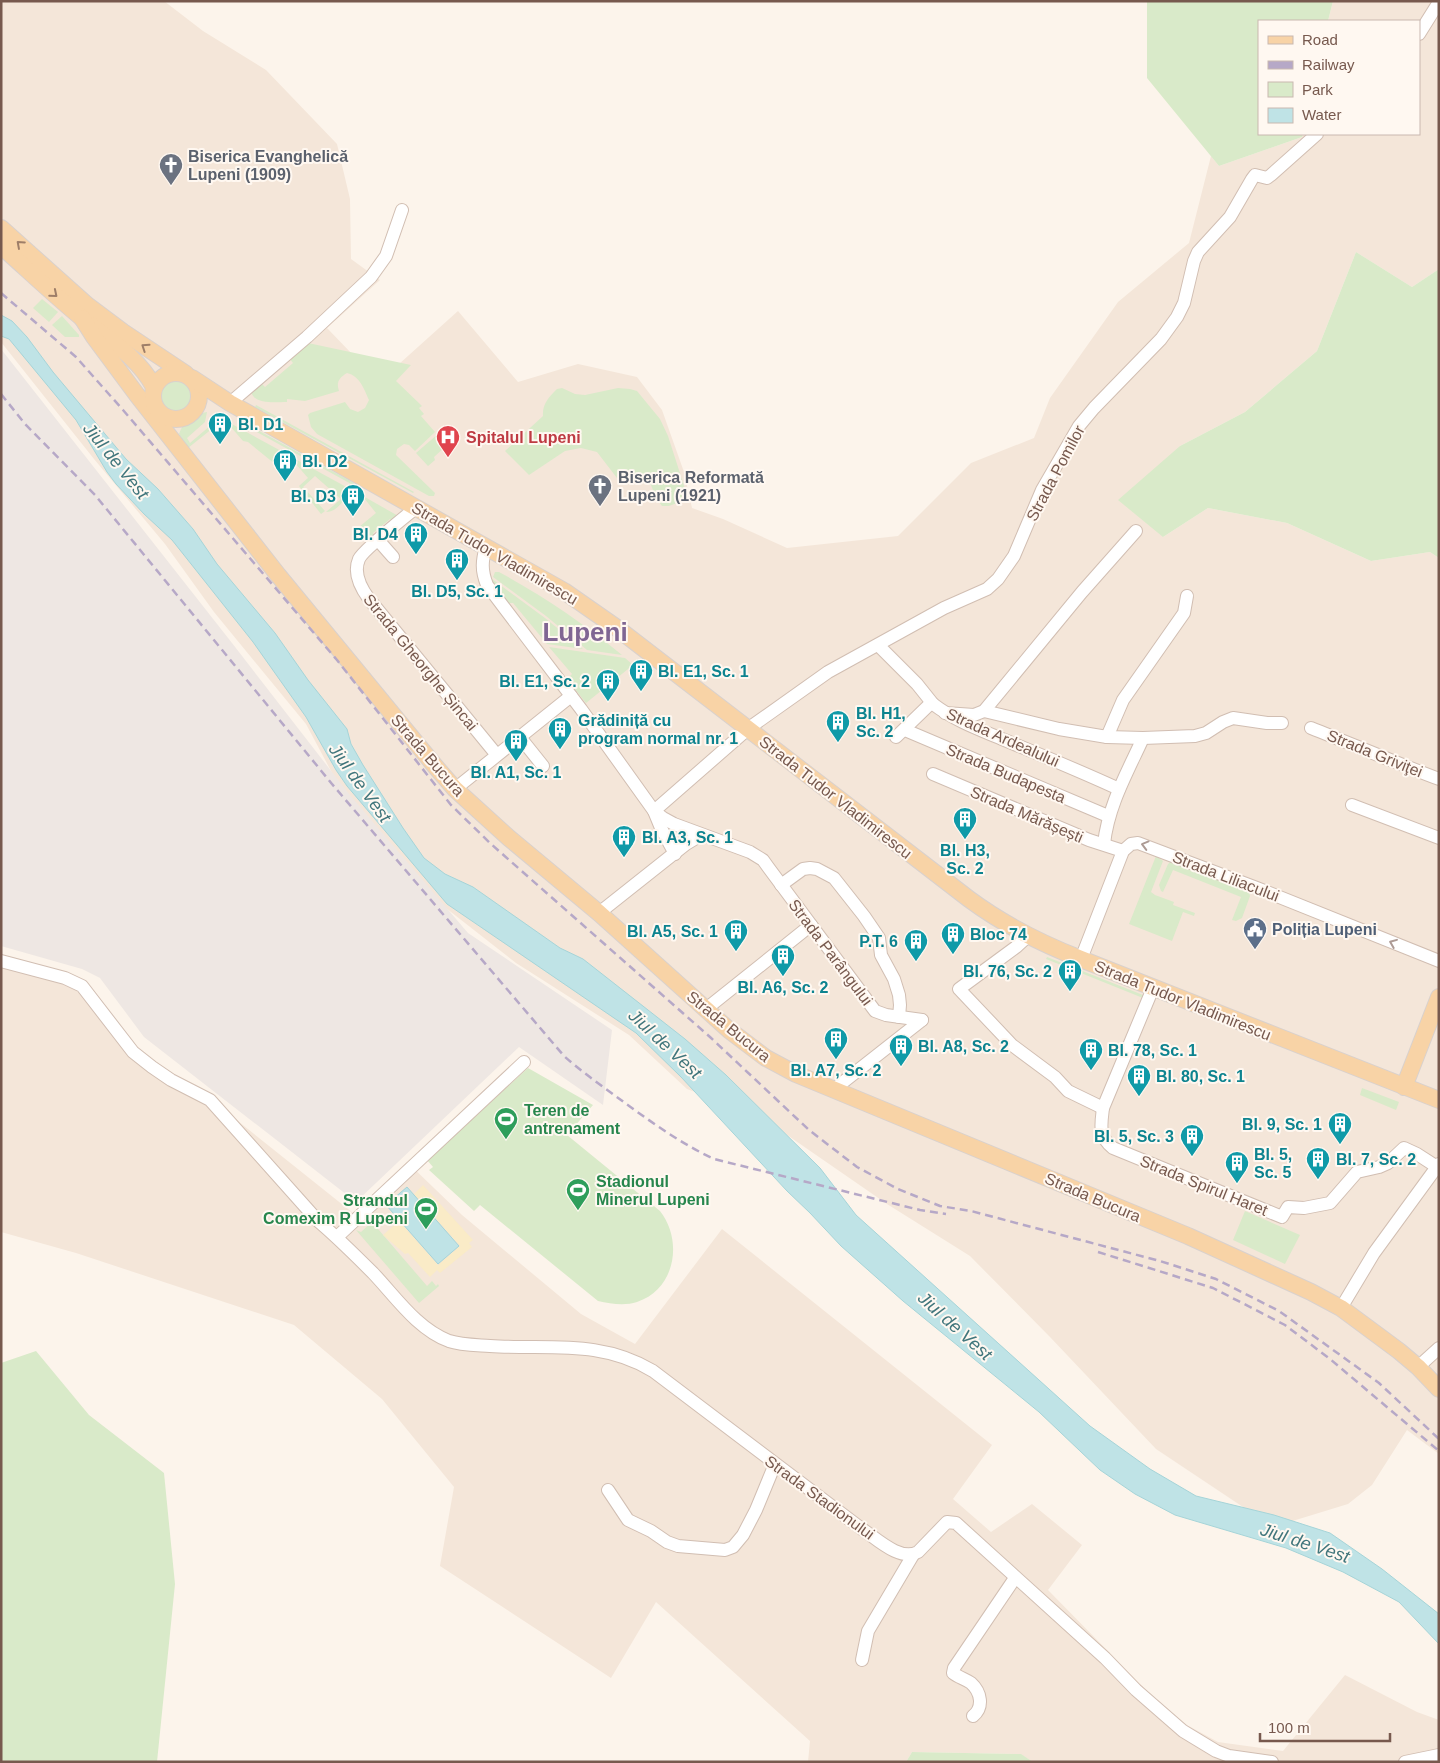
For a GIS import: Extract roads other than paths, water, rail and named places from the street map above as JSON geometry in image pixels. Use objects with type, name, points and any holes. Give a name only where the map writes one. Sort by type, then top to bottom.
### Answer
[{"type":"main road","name":"Strada Tudor Vladimirescu","points":[[1,228],[87,305],[123,332],[230,403],[543,578],[590,609],[748,728],[974,903],[1000,920],[1028,936],[1080,959],[1439,1100]]},
{"type":"main road","points":[[1,246],[82,318],[130,357],[148,376],[154,387]]},
{"type":"main road","points":[[82,318],[106,354],[176,446]]},
{"type":"main road","points":[[178,372],[189,376],[197,384],[200,392],[199,400],[191,413],[176,426],[176,446],[162,414],[153,401],[153,394],[154,387],[164,375],[178,372]]},
{"type":"main road","points":[[162,414],[168,418],[176,419],[217,402],[230,403]]},
{"type":"main road","name":"Strada Bucura","points":[[176,446],[278,575],[455,788],[509,838],[599,913],[735,1034],[766,1058],[796,1074],[833,1090],[1188,1236],[1311,1292],[1341,1308],[1418,1367],[1439,1389]]},
{"type":"main road","points":[[1404,1086],[1439,997]]},
{"type":"street","points":[[1420,32],[1439,2]]},
{"type":"street","name":"Strada Pomilor","points":[[748,728],[828,672],[944,608],[987,589],[998,579],[1014,556],[1046,482],[1079,426],[1161,339],[1177,317],[1184,303],[1198,252],[1230,217],[1255,175],[1267,178],[1272,175],[1317,135]]},
{"type":"street","points":[[230,403],[307,337],[371,277],[386,256],[402,210]]},
{"type":"street","name":"Strada Gheorghe Șincai","points":[[416,507],[364,553],[358,561],[358,580],[362,590],[496,754]]},
{"type":"street","points":[[946,713],[974,716],[984,710],[1082,592],[1136,531]]},
{"type":"street","points":[[378,540],[393,557]]},
{"type":"street","name":"Strada Parângului","points":[[486,546],[482,562],[483,573],[488,585],[654,811],[675,854]]},
{"type":"street","points":[[1107,737],[1123,700],[1184,613],[1187,596]]},
{"type":"street","points":[[878,645],[933,704]]},
{"type":"street","points":[[455,788],[571,696]]},
{"type":"street","name":"Strada Ardealului","points":[[900,733],[929,705],[933,704],[979,730],[1065,764],[1119,789]]},
{"type":"street","points":[[984,710],[1067,730],[1107,737],[1195,736],[1206,733],[1233,718],[1282,723]]},
{"type":"street","points":[[654,811],[748,728]]},
{"type":"street","name":"Strada Griviţei","points":[[1311,728],[1439,779]]},
{"type":"street","name":"Strada Budapesta","points":[[900,733],[1108,816]]},
{"type":"street","points":[[520,736],[543,766]]},
{"type":"street","points":[[1104,844],[1108,816],[1143,738]]},
{"type":"street","name":"Strada Mărășești","points":[[933,774],[1081,836],[1125,849]]},
{"type":"street","points":[[1352,805],[1439,838]]},
{"type":"street","name":"Strada Parângului","points":[[654,811],[663,818],[701,835],[756,855],[763,860],[875,1011],[922,1020],[833,1090]]},
{"type":"street","points":[[599,913],[686,844],[701,835]]},
{"type":"street","name":"Strada Liliacului","points":[[1125,849],[1133,843],[1144,844],[1439,961]]},
{"type":"street","points":[[1080,959],[1125,849]]},
{"type":"street","points":[[781,885],[803,869],[810,868],[817,869],[834,878],[879,938],[881,955],[894,979],[899,995],[899,1017]]},
{"type":"street","points":[[706,1009],[811,925]]},
{"type":"street","points":[[1028,936],[959,989],[1012,1045],[1051,1074],[1068,1091],[1103,1108]]},
{"type":"street","name":"Strada Stadionului","points":[[1,961],[65,978],[82,986],[140,1058],[171,1080],[210,1100],[318,1221],[336,1236],[409,1313],[438,1336],[449,1341],[472,1344],[600,1350],[630,1359],[652,1371],[775,1464],[894,1550],[913,1555]]},
{"type":"street","name":"Strada Spirul Haret","points":[[1153,988],[1103,1108],[1102,1134],[1104,1140],[1113,1148],[1282,1217],[1288,1207],[1299,1209],[1330,1203],[1357,1172],[1388,1163],[1404,1148],[1438,1165]]},
{"type":"street","points":[[336,1236],[524,1062]]},
{"type":"street","points":[[1341,1308],[1374,1253],[1438,1165]]},
{"type":"street","points":[[1418,1367],[1439,1348]]},
{"type":"street","points":[[608,1490],[628,1520],[651,1531],[667,1542],[678,1546],[725,1550],[733,1547],[746,1530],[775,1464]]},
{"type":"street","points":[[862,1660],[868,1631],[872,1622],[913,1555],[926,1545],[947,1522],[953,1522],[962,1528],[1014,1578],[1105,1658],[1146,1700],[1183,1730],[1216,1751],[1229,1756],[1272,1762]]},
{"type":"street","points":[[973,1716],[980,1709],[977,1690],[965,1680],[954,1675],[954,1668],[1014,1578]]},
{"type":"street","points":[[1405,1762],[1439,1755]]},
{"type":"water","name":"Jiul de Vest","points":[[1,315],[12,321],[27,337],[53,372],[126,459],[158,489],[193,529],[217,564],[275,633],[308,680],[347,729],[351,744],[363,765],[424,858],[445,874],[473,887],[560,948],[583,959],[685,1039],[726,1075],[820,1168],[856,1215],[1090,1426],[1150,1469],[1196,1496],[1274,1515],[1330,1533],[1382,1569],[1439,1614],[1439,1644],[1399,1602],[1343,1572],[1286,1548],[1175,1515],[1135,1494],[1100,1470],[1039,1412],[903,1301],[841,1246],[681,1077],[636,1033],[447,904],[347,786],[306,717],[253,642],[172,540],[116,484],[76,420],[9,339],[1,336]]},
{"type":"water","name":"Strandul Comexim R Lupeni","points":[[407,1187],[459,1246],[438,1264],[386,1205]]},
{"type":"railway","points":[[1,293],[76,357],[123,410],[337,660],[451,805],[491,844],[710,1037],[809,1130],[857,1167],[898,1189],[940,1206],[971,1211],[1160,1261],[1216,1279],[1279,1311],[1379,1383],[1439,1439]]},
{"type":"railway","points":[[1,394],[25,424],[95,495],[332,784],[564,1056],[657,1126],[714,1159],[920,1210],[946,1214]]},
{"type":"railway","points":[[1098,1252],[1213,1288],[1285,1325],[1330,1359],[1439,1451]]},
{"type":"place","name":"Biserica Evanghelică Lupeni (1909)","points":[[171,186]]},
{"type":"place","name":"Bl. D1","points":[[220,445]]},
{"type":"place","name":"Spitalul Lupeni","points":[[448,458]]},
{"type":"place","name":"Bl. D2","points":[[285,482]]},
{"type":"place","name":"Biserica Reformată Lupeni (1921)","points":[[600,507]]},
{"type":"place","name":"Bl. D3","points":[[353,517]]},
{"type":"place","name":"Bl. D4","points":[[416,555]]},
{"type":"place","name":"Bl. D5, Sc. 1","points":[[457,581]]},
{"type":"place","name":"Bl. E1, Sc. 1","points":[[641,692]]},
{"type":"place","name":"Bl. E1, Sc. 2","points":[[608,702]]},
{"type":"place","name":"Bl. H1, Sc. 2","points":[[838,743]]},
{"type":"place","name":"Grădiniță cu program normal nr. 1","points":[[560,750]]},
{"type":"place","name":"Bl. A1, Sc. 1","points":[[516,762]]},
{"type":"place","name":"Bl. H3, Sc. 2","points":[[965,840]]},
{"type":"place","name":"Bl. A3, Sc. 1","points":[[624,858]]},
{"type":"place","name":"Poliția Lupeni","points":[[1255,950]]},
{"type":"place","name":"Bl. A5, Sc. 1","points":[[736,952]]},
{"type":"place","name":"Bloc 74","points":[[953,955]]},
{"type":"place","name":"P.T. 6","points":[[916,962]]},
{"type":"place","name":"Bl. A6, Sc. 2","points":[[783,977]]},
{"type":"place","name":"Bl. 76, Sc. 2","points":[[1070,992]]},
{"type":"place","name":"Bl. A7, Sc. 2","points":[[836,1060]]},
{"type":"place","name":"Bl. A8, Sc. 2","points":[[901,1067]]},
{"type":"place","name":"Bl. 78, Sc. 1","points":[[1091,1071]]},
{"type":"place","name":"Bl. 80, Sc. 1","points":[[1139,1097]]},
{"type":"place","name":"Teren de antrenament","points":[[506,1140]]},
{"type":"place","name":"Bl. 9, Sc. 1","points":[[1340,1145]]},
{"type":"place","name":"Bl. 5, Sc. 3","points":[[1192,1157]]},
{"type":"place","name":"Bl. 7, Sc. 2","points":[[1318,1180]]},
{"type":"place","name":"Bl. 5, Sc. 5","points":[[1237,1184]]},
{"type":"place","name":"Stadionul Minerul Lupeni","points":[[578,1211]]},
{"type":"place","name":"Strandul Comexim R Lupeni","points":[[426,1230]]},
{"type":"district","name":"Lupeni","points":[[585,632]]}]
